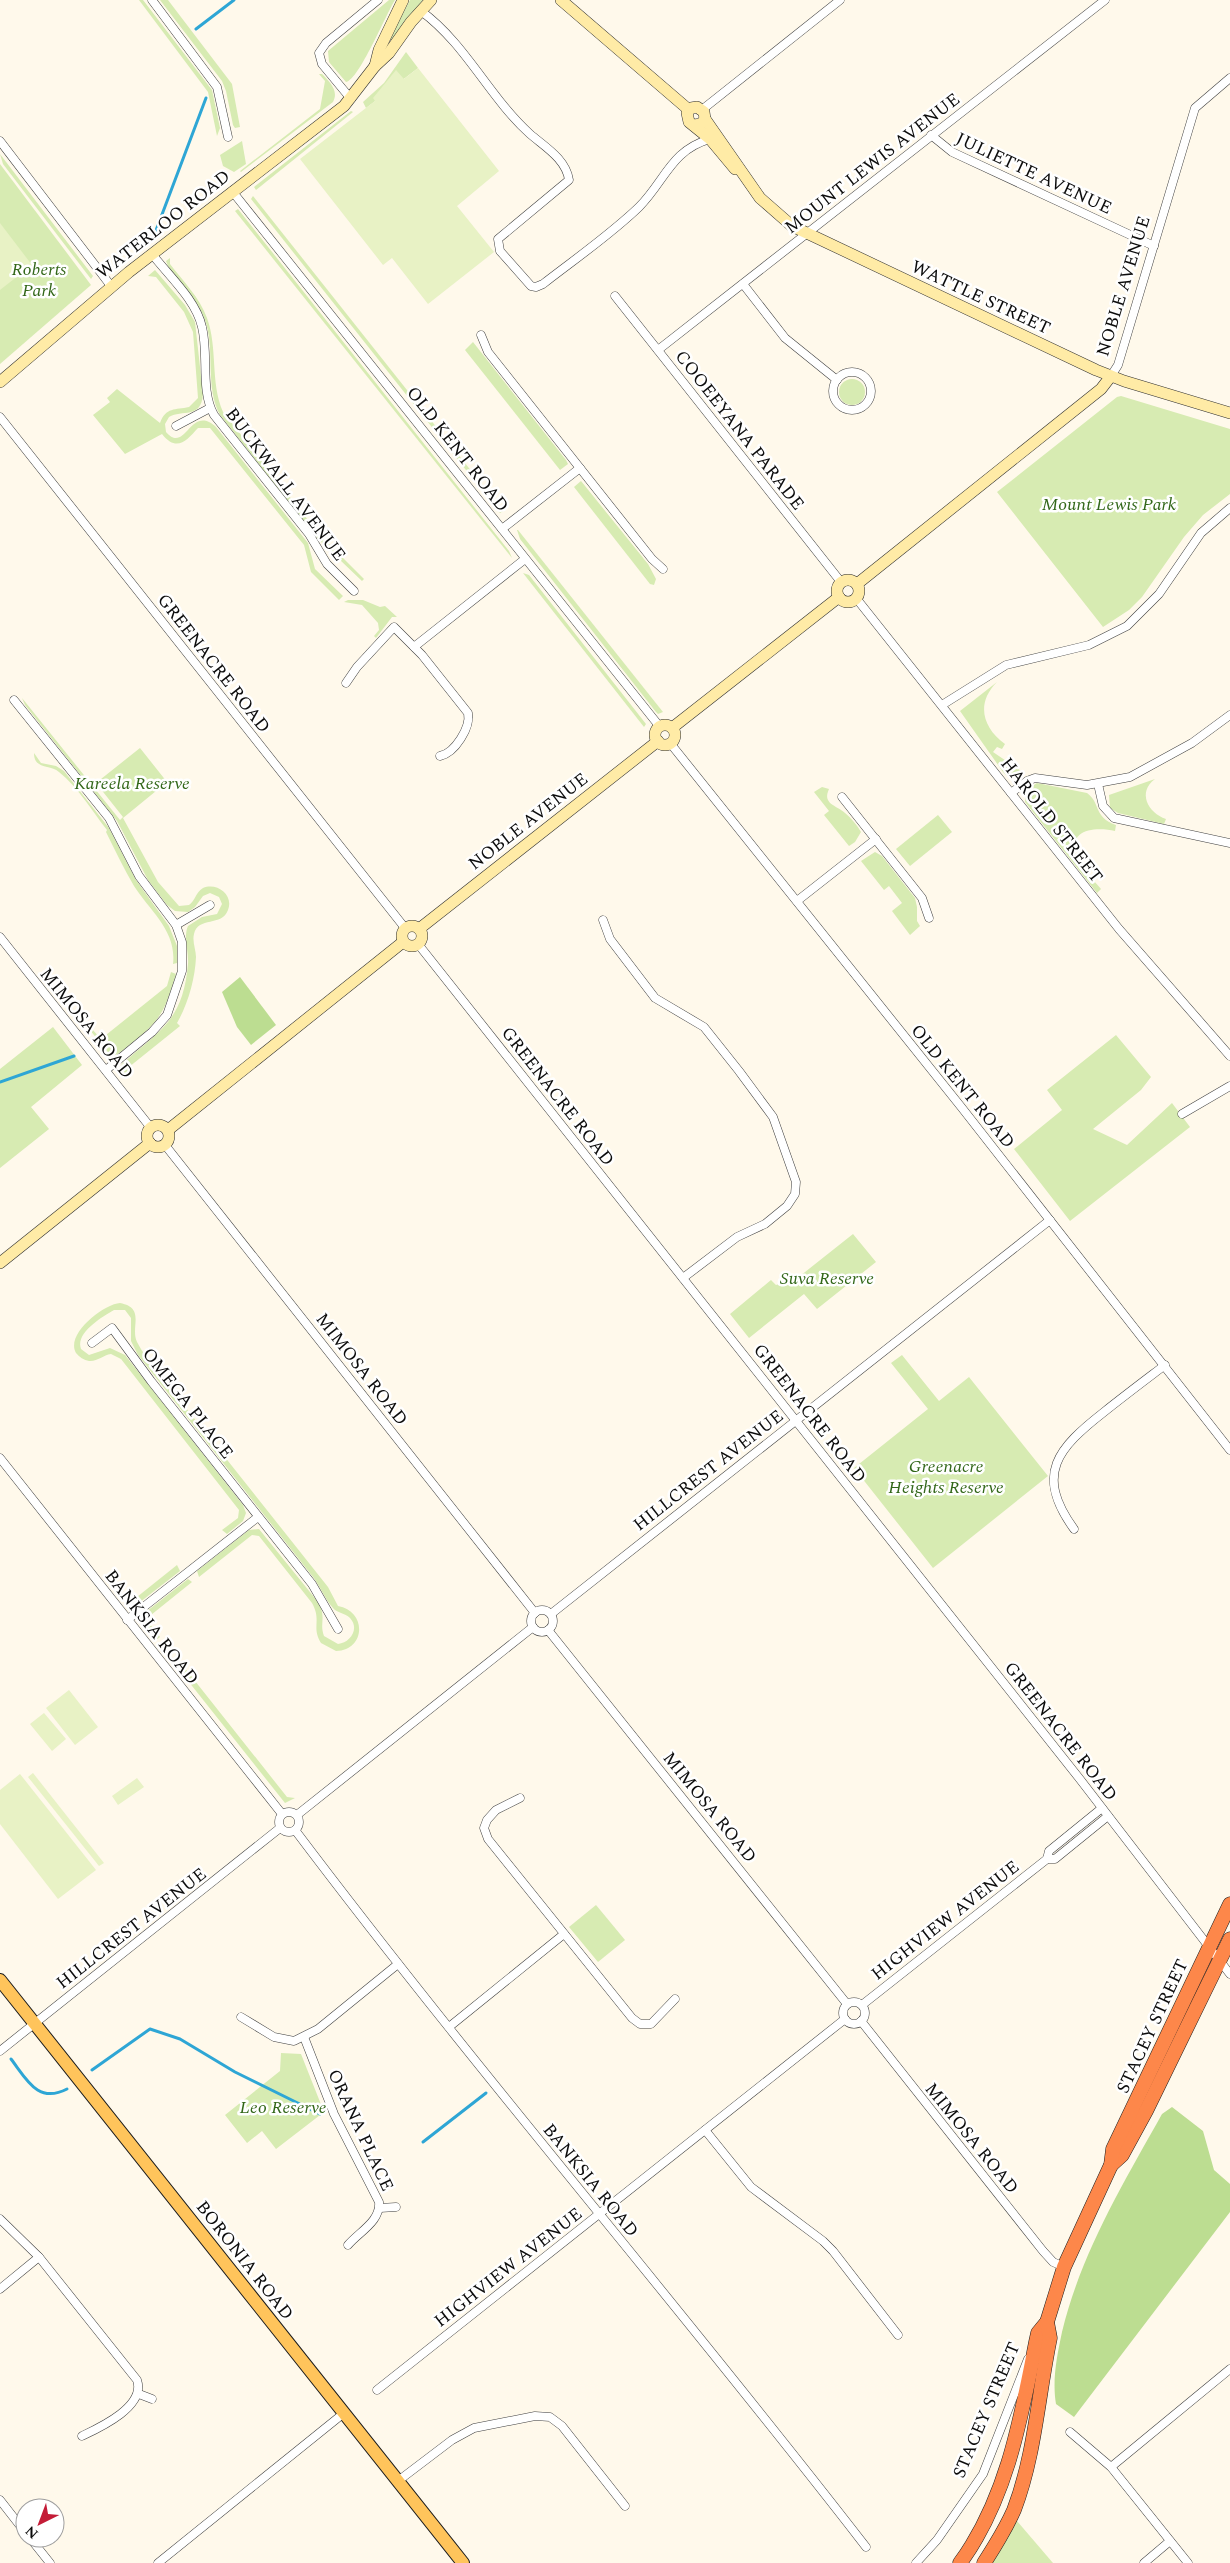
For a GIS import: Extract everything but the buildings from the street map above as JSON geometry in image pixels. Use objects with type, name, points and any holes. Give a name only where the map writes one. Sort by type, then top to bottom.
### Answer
[{"type":"highway","name":"STACEY STREET","points":[[960,2563],[985,2522],[1001,2487],[1038,2333],[1047,2322],[1064,2267],[1111,2165],[1113,2149],[1230,1904]]},
{"type":"highway","name":"STACEY STREET","points":[[1111,2165],[1122,2155],[1146,2111],[1230,1938]]},
{"type":"highway","name":"STACEY STREET","points":[[984,2563],[1013,2511],[1024,2478],[1033,2440],[1050,2338],[1047,2322]]},
{"type":"main road","name":"BORONIA ROAD","points":[[0,1980],[463,2563]]},
{"type":"street","points":[[152,0],[217,87],[228,137]]},
{"type":"street","points":[[351,99],[322,64],[319,54],[326,43],[378,0]]},
{"type":"street","name":"WATERLOO ROAD","points":[[375,66],[379,50],[403,0]]},
{"type":"street","name":"WATERLOO ROAD","points":[[0,382],[111,286],[351,99],[375,66],[389,53],[431,0]]},
{"type":"street","points":[[561,0],[689,110]]},
{"type":"street","points":[[689,110],[687,119],[694,125],[701,124],[704,114],[840,0]]},
{"type":"street","name":"MOUNT LEWIS AVENUE","points":[[658,350],[1105,0]]},
{"type":"street","points":[[421,11],[444,30],[516,120],[565,166],[569,180],[498,239],[500,251],[531,286],[536,287],[543,284],[632,213],[660,182],[673,161],[695,144],[710,139]]},
{"type":"street","name":"NOBLE AVENUE","points":[[857,584],[1104,386],[1118,365],[1195,108],[1230,78]]},
{"type":"street","points":[[689,110],[697,107],[704,114]]},
{"type":"street","name":"WATTLE STREET","points":[[704,114],[731,153],[741,173],[760,198],[780,218],[806,234],[1111,376],[1230,414]]},
{"type":"street","name":"WATTLE STREET","points":[[694,125],[710,139],[728,162],[741,173]]},
{"type":"street","name":"JULIETTE AVENUE","points":[[931,136],[952,152],[1154,246]]},
{"type":"street","points":[[0,141],[111,286]]},
{"type":"street","name":"OLD KENT ROAD","points":[[232,191],[660,726]]},
{"type":"street","name":"BUCKWALL AVENUE","points":[[152,254],[200,320],[204,338],[210,408],[314,541],[330,568],[354,591]]},
{"type":"street","points":[[743,284],[785,338],[837,380]]},
{"type":"street","name":"COOEEYANA PARADE","points":[[615,296],[841,582]]},
{"type":"street","points":[[482,335],[488,352],[652,559],[663,568]]},
{"type":"street","points":[[847,373],[862,375],[871,388],[867,402],[854,410],[840,405],[833,391],[837,380],[847,373]]},
{"type":"street","points":[[176,426],[210,408]]},
{"type":"street","name":"GREENACRE ROAD","points":[[0,417],[405,928]]},
{"type":"street","points":[[502,530],[580,468]]},
{"type":"street","points":[[942,705],[1006,665],[1089,645],[1127,626],[1159,594],[1201,533],[1230,508]]},
{"type":"street","points":[[414,647],[525,559]]},
{"type":"street","points":[[851,580],[857,584],[859,589],[856,598],[848,602],[839,597],[837,591],[841,582],[851,580]]},
{"type":"street","points":[[672,728],[839,597]]},
{"type":"street","name":"HAROLD STREET","points":[[856,598],[1119,929],[1230,1056]]},
{"type":"street","points":[[346,683],[356,667],[394,627],[414,647],[463,706],[469,717],[467,726],[454,747],[448,754],[440,756]]},
{"type":"street","points":[[14,700],[109,818],[144,884],[176,926],[182,942],[183,964],[171,1008],[152,1032],[106,1070]]},
{"type":"street","points":[[1011,792],[1026,781],[1035,778],[1073,785],[1098,784],[1130,777],[1149,769],[1192,743],[1230,716]]},
{"type":"street","points":[[668,725],[672,728],[675,736],[670,743],[662,744],[658,741],[655,735],[660,726],[668,725]]},
{"type":"street","name":"NOBLE AVENUE","points":[[419,929],[658,741]]},
{"type":"street","name":"OLD KENT ROAD","points":[[670,743],[1050,1220],[1230,1450]]},
{"type":"street","points":[[1098,784],[1104,806],[1114,818],[1230,842]]},
{"type":"street","points":[[842,797],[922,898],[929,918]]},
{"type":"street","points":[[797,901],[876,839]]},
{"type":"street","points":[[176,926],[210,905]]},
{"type":"street","points":[[603,920],[610,940],[655,998],[699,1022],[773,1117],[796,1182],[795,1194],[787,1206],[765,1224],[736,1237],[683,1278]]},
{"type":"street","points":[[414,926],[419,929],[422,939],[418,944],[408,946],[403,942],[402,933],[405,928],[414,926]]},
{"type":"street","name":"MIMOSA ROAD","points":[[0,937],[151,1128]]},
{"type":"street","points":[[168,1130],[403,942]]},
{"type":"street","name":"GREENACRE ROAD","points":[[418,944],[1102,1808],[1230,1974]]},
{"type":"street","points":[[1182,1114],[1230,1086]]},
{"type":"street","points":[[158,1125],[168,1130],[169,1140],[165,1145],[155,1147],[150,1143],[147,1133],[151,1128],[158,1125]]},
{"type":"street","points":[[0,1262],[150,1143]]},
{"type":"street","name":"MIMOSA ROAD","points":[[165,1145],[534,1613]]},
{"type":"street","name":"HILLCREST AVENUE","points":[[551,1614],[1050,1220]]},
{"type":"street","name":"OMEGA PLACE","points":[[92,1343],[112,1328],[319,1593],[338,1629]]},
{"type":"street","points":[[1074,1529],[1059,1505],[1055,1492],[1056,1470],[1061,1454],[1075,1435],[1164,1365]]},
{"type":"street","name":"BANKSIA ROAD","points":[[0,1458],[282,1814]]},
{"type":"street","points":[[127,1620],[258,1517]]},
{"type":"street","points":[[541,1610],[551,1614],[552,1624],[548,1630],[539,1631],[533,1627],[531,1618],[534,1613],[541,1610]]},
{"type":"street","points":[[297,1815],[533,1627]]},
{"type":"street","name":"MIMOSA ROAD","points":[[548,1630],[847,2004]]},
{"type":"street","points":[[520,1798],[496,1810],[480,1829],[639,2028],[658,2019],[675,2000]]},
{"type":"street","name":"HIGHVIEW AVENUE","points":[[862,2005],[1047,1859],[1049,1851],[1102,1808]]},
{"type":"street","points":[[288,1812],[297,1815],[299,1825],[295,1830],[289,1832],[280,1828],[278,1823],[282,1814],[288,1812]]},
{"type":"street","name":"HIGHVIEW AVENUE","points":[[1047,1859],[1055,1859],[1108,1816]]},
{"type":"street","name":"HILLCREST AVENUE","points":[[0,2051],[280,1828]]},
{"type":"street","name":"BANKSIA ROAD","points":[[295,1830],[398,1964],[866,2547]]},
{"type":"street","points":[[449,2027],[564,1934]]},
{"type":"street","points":[[241,2017],[284,2041],[294,2041],[318,2029],[398,1964]]},
{"type":"street","points":[[855,2002],[862,2005],[865,2014],[861,2021],[854,2024],[845,2019],[843,2011],[847,2004],[855,2002]]},
{"type":"street","name":"HIGHVIEW AVENUE","points":[[377,2390],[845,2019]]},
{"type":"street","name":"MIMOSA ROAD","points":[[861,2021],[1043,2251],[1053,2262],[1064,2267]]},
{"type":"street","name":"ORANA PLACE","points":[[304,2037],[334,2114],[375,2191],[380,2208],[375,2219],[348,2245]]},
{"type":"street","points":[[705,2130],[751,2187],[823,2241],[833,2251],[898,2335]]},
{"type":"street","name":"ORANA PLACE","points":[[380,2208],[396,2207]]},
{"type":"street","points":[[0,2219],[39,2257],[137,2380],[139,2394]]},
{"type":"street","points":[[0,2289],[39,2257]]},
{"type":"street","name":"STACEY STREET","points":[[916,2563],[937,2540],[970,2496],[983,2474],[1003,2426],[1022,2370],[1036,2342]]},
{"type":"street","points":[[1112,2467],[1230,2368]]},
{"type":"street","points":[[139,2394],[152,2399]]},
{"type":"street","points":[[82,2436],[102,2426],[123,2411],[139,2394]]},
{"type":"street","points":[[158,2563],[344,2413]]},
{"type":"street","points":[[398,2482],[452,2440],[474,2428],[543,2416],[556,2420],[562,2426],[626,2506]]},
{"type":"street","points":[[1070,2432],[1112,2467],[1188,2563]]},
{"type":"street","points":[[0,2500],[15,2519]]},
{"type":"street","points":[[1144,2563],[1170,2541]]},
{"type":"street","points":[[38,2548],[50,2563]]},
{"type":"green space","points":[[139,0],[143,0],[212,90],[220,128],[217,136],[208,92]]},
{"type":"green space","points":[[160,0],[168,0],[232,84],[240,127],[235,128],[233,125],[222,81]]},
{"type":"green space","points":[[389,0],[395,0],[372,46],[358,70],[346,82],[329,62],[328,51]]},
{"type":"green space","points":[[410,0],[423,0],[392,40],[389,39]]},
{"type":"green space","points":[[406,52],[418,68],[366,108],[363,102],[384,83]]},
{"type":"green space","points":[[418,68],[499,171],[457,206],[494,252],[428,304],[392,258],[383,265],[300,159],[375,101],[373,98],[396,70],[404,79]]},
{"type":"green space","points":[[319,74],[322,74],[333,87],[335,98],[333,102],[241,172],[320,109],[325,81]]},
{"type":"green space","points":[[351,111],[353,112],[256,190],[254,187]]},
{"type":"green space","points":[[242,141],[246,164],[234,172],[223,166],[220,155]]},
{"type":"green space","points":[[0,154],[93,276],[91,279],[3,164]]},
{"type":"green space","name":"Roberts Park","points":[[0,164],[91,285],[0,364]]},
{"type":"green space","points":[[253,196],[503,511],[500,513],[251,199]]},
{"type":"green space","points":[[238,209],[509,551],[512,558],[235,211]]},
{"type":"green space","points":[[0,223],[32,265],[0,290]]},
{"type":"green space","points":[[170,258],[170,264],[196,297],[207,318],[212,341],[219,401],[223,412],[319,534],[364,579],[362,581],[318,539],[220,415],[215,404],[211,381],[209,334],[206,323],[199,307],[168,266],[166,261]]},
{"type":"green space","points":[[155,270],[185,305],[195,322],[203,394],[199,407],[195,411],[169,417],[165,424],[166,432],[173,437],[179,438],[200,421],[207,421],[216,427],[308,543],[315,569],[343,596],[339,600],[311,572],[304,545],[210,428],[198,428],[190,437],[177,444],[167,440],[162,434],[125,454],[93,415],[110,402],[107,398],[117,389],[160,423],[168,412],[189,407],[198,398],[193,332],[184,312],[156,277],[148,276]]},
{"type":"green space","points":[[473,342],[566,460],[568,464],[560,470],[465,350]]},
{"type":"green space","points":[[852,379],[861,383],[865,392],[861,401],[852,405],[843,401],[839,392],[843,383]]},
{"type":"green space","name":"Mount Lewis Park","points":[[1121,396],[1230,429],[1230,494],[1203,515],[1184,537],[1142,597],[1129,610],[1103,627],[997,492],[1117,397]]},
{"type":"green space","points":[[581,481],[648,564],[656,579],[654,585],[650,584],[574,487]]},
{"type":"green space","points":[[517,530],[663,712],[658,714],[656,712],[520,539]]},
{"type":"green space","points":[[523,573],[529,575],[646,724],[644,727]]},
{"type":"green space","points":[[348,600],[363,600],[380,607],[385,606],[397,617],[392,617],[376,638],[374,636],[379,630],[378,623],[362,605],[344,602]]},
{"type":"green space","points":[[997,682],[986,698],[984,714],[991,730],[1005,744],[1002,749],[997,747],[993,752],[1021,771],[1022,775],[1014,778],[1007,776],[1003,772],[960,711]]},
{"type":"green space","name":"Kareela Reserve","points":[[22,698],[120,820],[123,817],[96,783],[140,748],[167,782],[123,818],[158,882],[179,906],[189,905],[203,888],[208,887],[219,888],[229,899],[228,910],[225,915],[196,928],[193,940],[196,957],[194,974],[188,1000],[177,1023],[180,1026],[129,1067],[127,1076],[120,1067],[122,1064],[167,1023],[181,999],[188,964],[186,935],[188,926],[202,917],[217,914],[222,904],[219,897],[210,893],[203,896],[195,907],[188,912],[175,911],[167,905],[148,880],[117,821],[25,705]]},
{"type":"green space","points":[[34,753],[41,763],[56,766],[64,771],[109,828],[136,880],[169,926],[177,946],[177,963],[173,964],[171,941],[167,931],[134,886],[106,832],[107,830],[66,778],[59,772],[37,762]]},
{"type":"green space","points":[[1155,779],[1147,790],[1147,802],[1154,812],[1166,819],[1164,824],[1118,813],[1110,808],[1109,795]]},
{"type":"green space","points":[[1037,783],[1087,793],[1094,801],[1100,814],[1116,825],[1115,831],[1092,830],[1079,835],[1076,840],[1077,857],[1084,870],[1101,889],[1097,893],[1025,802],[1026,790]]},
{"type":"green space","points":[[822,787],[829,789],[827,798],[831,804],[847,815],[861,832],[855,842],[849,846],[824,815],[829,811],[814,792]]},
{"type":"green space","points":[[938,815],[952,832],[910,866],[896,849]]},
{"type":"green space","points":[[875,852],[882,856],[915,898],[917,921],[920,926],[910,935],[892,911],[902,903],[889,886],[884,890],[861,861]]},
{"type":"green space","points":[[171,972],[176,974],[169,997],[161,1013],[142,1035],[112,1057],[89,1029],[91,1028],[101,1039],[167,986]]},
{"type":"green space","points":[[240,977],[276,1025],[251,1045],[237,1027],[222,992]]},
{"type":"green space","points":[[53,1027],[82,1065],[31,1107],[49,1129],[0,1168],[0,1069]]},
{"type":"green space","points":[[1116,1035],[1151,1077],[1141,1090],[1093,1129],[1127,1145],[1172,1103],[1190,1127],[1070,1221],[1014,1149],[1062,1110],[1047,1090]]},
{"type":"green space","name":"Suva Reserve","points":[[853,1234],[876,1262],[817,1309],[804,1294],[749,1338],[730,1314],[771,1280],[776,1285],[800,1276]]},
{"type":"green space","points":[[120,1303],[128,1305],[133,1309],[136,1319],[135,1336],[137,1342],[155,1369],[328,1587],[338,1606],[347,1609],[354,1615],[358,1622],[359,1630],[353,1644],[346,1649],[336,1651],[321,1643],[317,1633],[315,1609],[312,1603],[259,1536],[252,1535],[199,1577],[197,1571],[249,1530],[259,1529],[318,1602],[323,1616],[322,1627],[324,1636],[338,1644],[350,1638],[354,1631],[353,1622],[350,1618],[335,1610],[330,1604],[313,1577],[138,1355],[131,1341],[131,1318],[125,1310],[114,1310],[91,1326],[82,1337],[81,1349],[89,1355],[110,1348],[125,1355],[243,1505],[246,1513],[243,1521],[227,1534],[222,1530],[238,1518],[239,1510],[121,1359],[111,1354],[89,1361],[76,1353],[74,1345],[76,1337],[88,1321],[96,1314]]},
{"type":"green space","name":"Greenacre Heights Reserve","points":[[902,1355],[939,1401],[969,1377],[1048,1476],[933,1568],[854,1468],[928,1409],[891,1363]]},
{"type":"green space","points":[[177,1565],[180,1571],[135,1606],[132,1601]]},
{"type":"green space","points":[[188,1579],[192,1582],[146,1619],[160,1637],[156,1640],[142,1622],[142,1615]]},
{"type":"green space","points":[[180,1662],[287,1797],[295,1798],[285,1803],[177,1667]]},
{"type":"green space","points":[[69,1690],[98,1727],[75,1745],[46,1708]]},
{"type":"green space","points":[[44,1713],[66,1739],[52,1751],[30,1724]]},
{"type":"green space","points":[[33,1773],[104,1863],[99,1866],[28,1777]]},
{"type":"green space","points":[[20,1774],[96,1870],[58,1899],[0,1824],[0,1790]]},
{"type":"green space","points":[[137,1778],[144,1787],[118,1805],[112,1796]]},
{"type":"green space","points":[[596,1905],[625,1940],[598,1962],[569,1927]]},
{"type":"green space","name":"Leo Reserve","points":[[281,2053],[301,2054],[324,2112],[276,2149],[262,2131],[247,2143],[225,2115],[280,2071]]},
{"type":"green space","points":[[1172,2107],[1203,2131],[1214,2170],[1230,2184],[1230,2212],[1074,2417],[1056,2404],[1055,2386],[1058,2350],[1070,2303],[1080,2274],[1118,2193],[1162,2114]]},
{"type":"green space","points":[[1017,2521],[1053,2563],[992,2563]]},
{"type":"waterway","points":[[196,29],[234,0]]},
{"type":"waterway","points":[[155,233],[206,98]]},
{"type":"waterway","points":[[0,1082],[74,1056]]},
{"type":"waterway","points":[[92,2070],[150,2029],[180,2039],[235,2072],[320,2114]]},
{"type":"waterway","points":[[11,2059],[28,2082],[41,2092],[48,2094],[57,2093],[67,2089]]},
{"type":"waterway","points":[[423,2142],[486,2093]]}]
